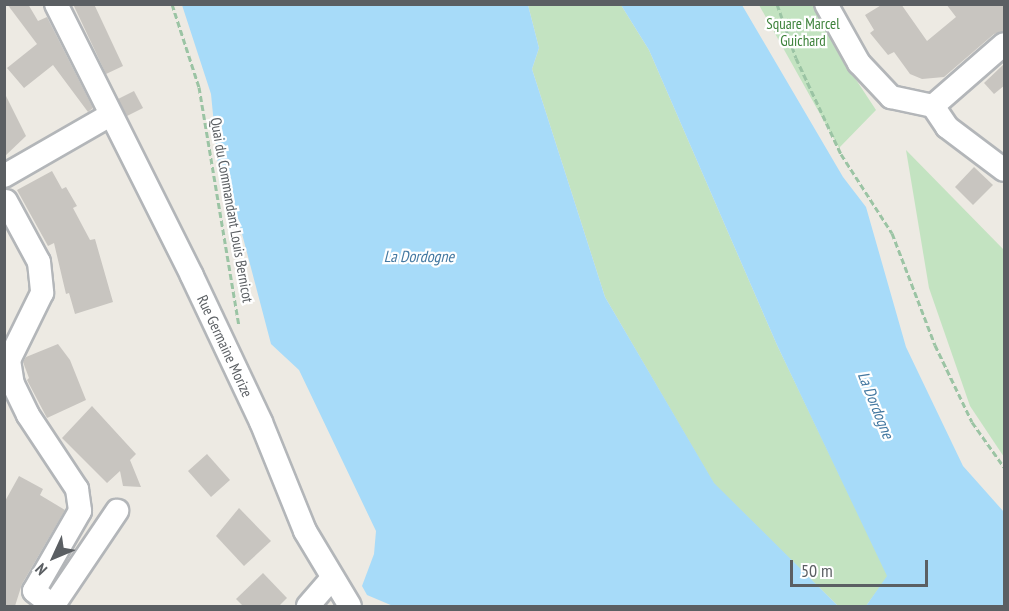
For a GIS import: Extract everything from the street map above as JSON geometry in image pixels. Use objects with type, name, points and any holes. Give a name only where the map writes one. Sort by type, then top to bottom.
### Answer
[{"type":"street","name":"Rue Germaine Morize","points":[[56,4],[197,286],[261,422],[305,531],[331,580],[350,606]]},
{"type":"street","points":[[826,4],[859,63],[891,96],[933,106],[948,128],[1005,170]]},
{"type":"street","points":[[933,106],[1005,44]]},
{"type":"street","points":[[4,176],[110,115]]},
{"type":"street","points":[[6,201],[39,262],[42,293],[9,360],[13,384],[28,415],[76,489],[80,511],[34,591],[53,606],[117,511]]},
{"type":"street","points":[[308,606],[331,580]]},
{"type":"path","name":"Quai du Commandant Louis Bernicot","points":[[172,4],[199,87],[240,331]]},
{"type":"path","points":[[777,4],[796,58],[841,154],[892,232],[935,345],[972,422],[1005,467]]},
{"type":"green space","points":[[528,5],[621,5],[649,50],[777,345],[888,576],[866,606],[838,606],[714,484],[605,297],[532,69],[539,48]]},
{"type":"green space","name":"Square Marcel Guichard","points":[[759,5],[818,5],[845,63],[876,110],[839,148]]},
{"type":"green space","points":[[906,150],[1004,250],[1004,457],[970,406],[929,288]]},
{"type":"water","name":"La Dordogne","points":[[182,5],[528,5],[539,48],[532,69],[605,297],[714,483],[838,606],[393,606],[367,595],[362,586],[374,554],[376,531],[299,370],[271,344],[230,188],[220,186],[211,94]]},
{"type":"water","name":"La Dordogne","points":[[621,5],[742,5],[843,177],[866,207],[906,347],[963,466],[1004,512],[1004,606],[866,606],[887,576],[777,345],[649,50]]},
{"type":"building","points":[[7,4],[28,4],[38,21],[47,17],[93,108],[88,112],[53,65],[24,88],[7,68],[37,44]]},
{"type":"building","points":[[73,4],[94,4],[123,66],[106,74]]},
{"type":"building","points":[[883,4],[901,4],[927,41],[956,17],[946,4],[1005,4],[1005,31],[994,34],[944,77],[922,79],[910,74],[894,52],[888,55],[870,33],[874,30],[865,15]]},
{"type":"building","points":[[1005,63],[1005,85],[994,94],[984,83]]},
{"type":"building","points":[[134,91],[143,108],[127,116],[118,99]]},
{"type":"building","points":[[4,92],[26,136],[4,157]]},
{"type":"building","points":[[974,167],[993,185],[973,205],[955,187]]},
{"type":"building","points":[[52,171],[62,189],[66,187],[77,206],[73,208],[90,240],[95,239],[113,302],[75,314],[69,293],[66,294],[54,243],[48,246],[17,190]]},
{"type":"building","points":[[58,344],[70,360],[86,400],[47,418],[27,380],[29,378],[23,362],[26,357]]},
{"type":"building","points":[[92,406],[136,454],[130,460],[141,487],[123,486],[120,471],[107,483],[62,438]]},
{"type":"building","points":[[207,454],[230,480],[211,497],[188,471]]},
{"type":"building","points":[[19,476],[43,489],[40,495],[65,510],[22,584],[15,606],[4,606],[4,503]]},
{"type":"building","points":[[239,508],[271,541],[244,566],[216,536]]},
{"type":"building","points":[[263,573],[287,598],[279,606],[243,606],[236,599]]}]
